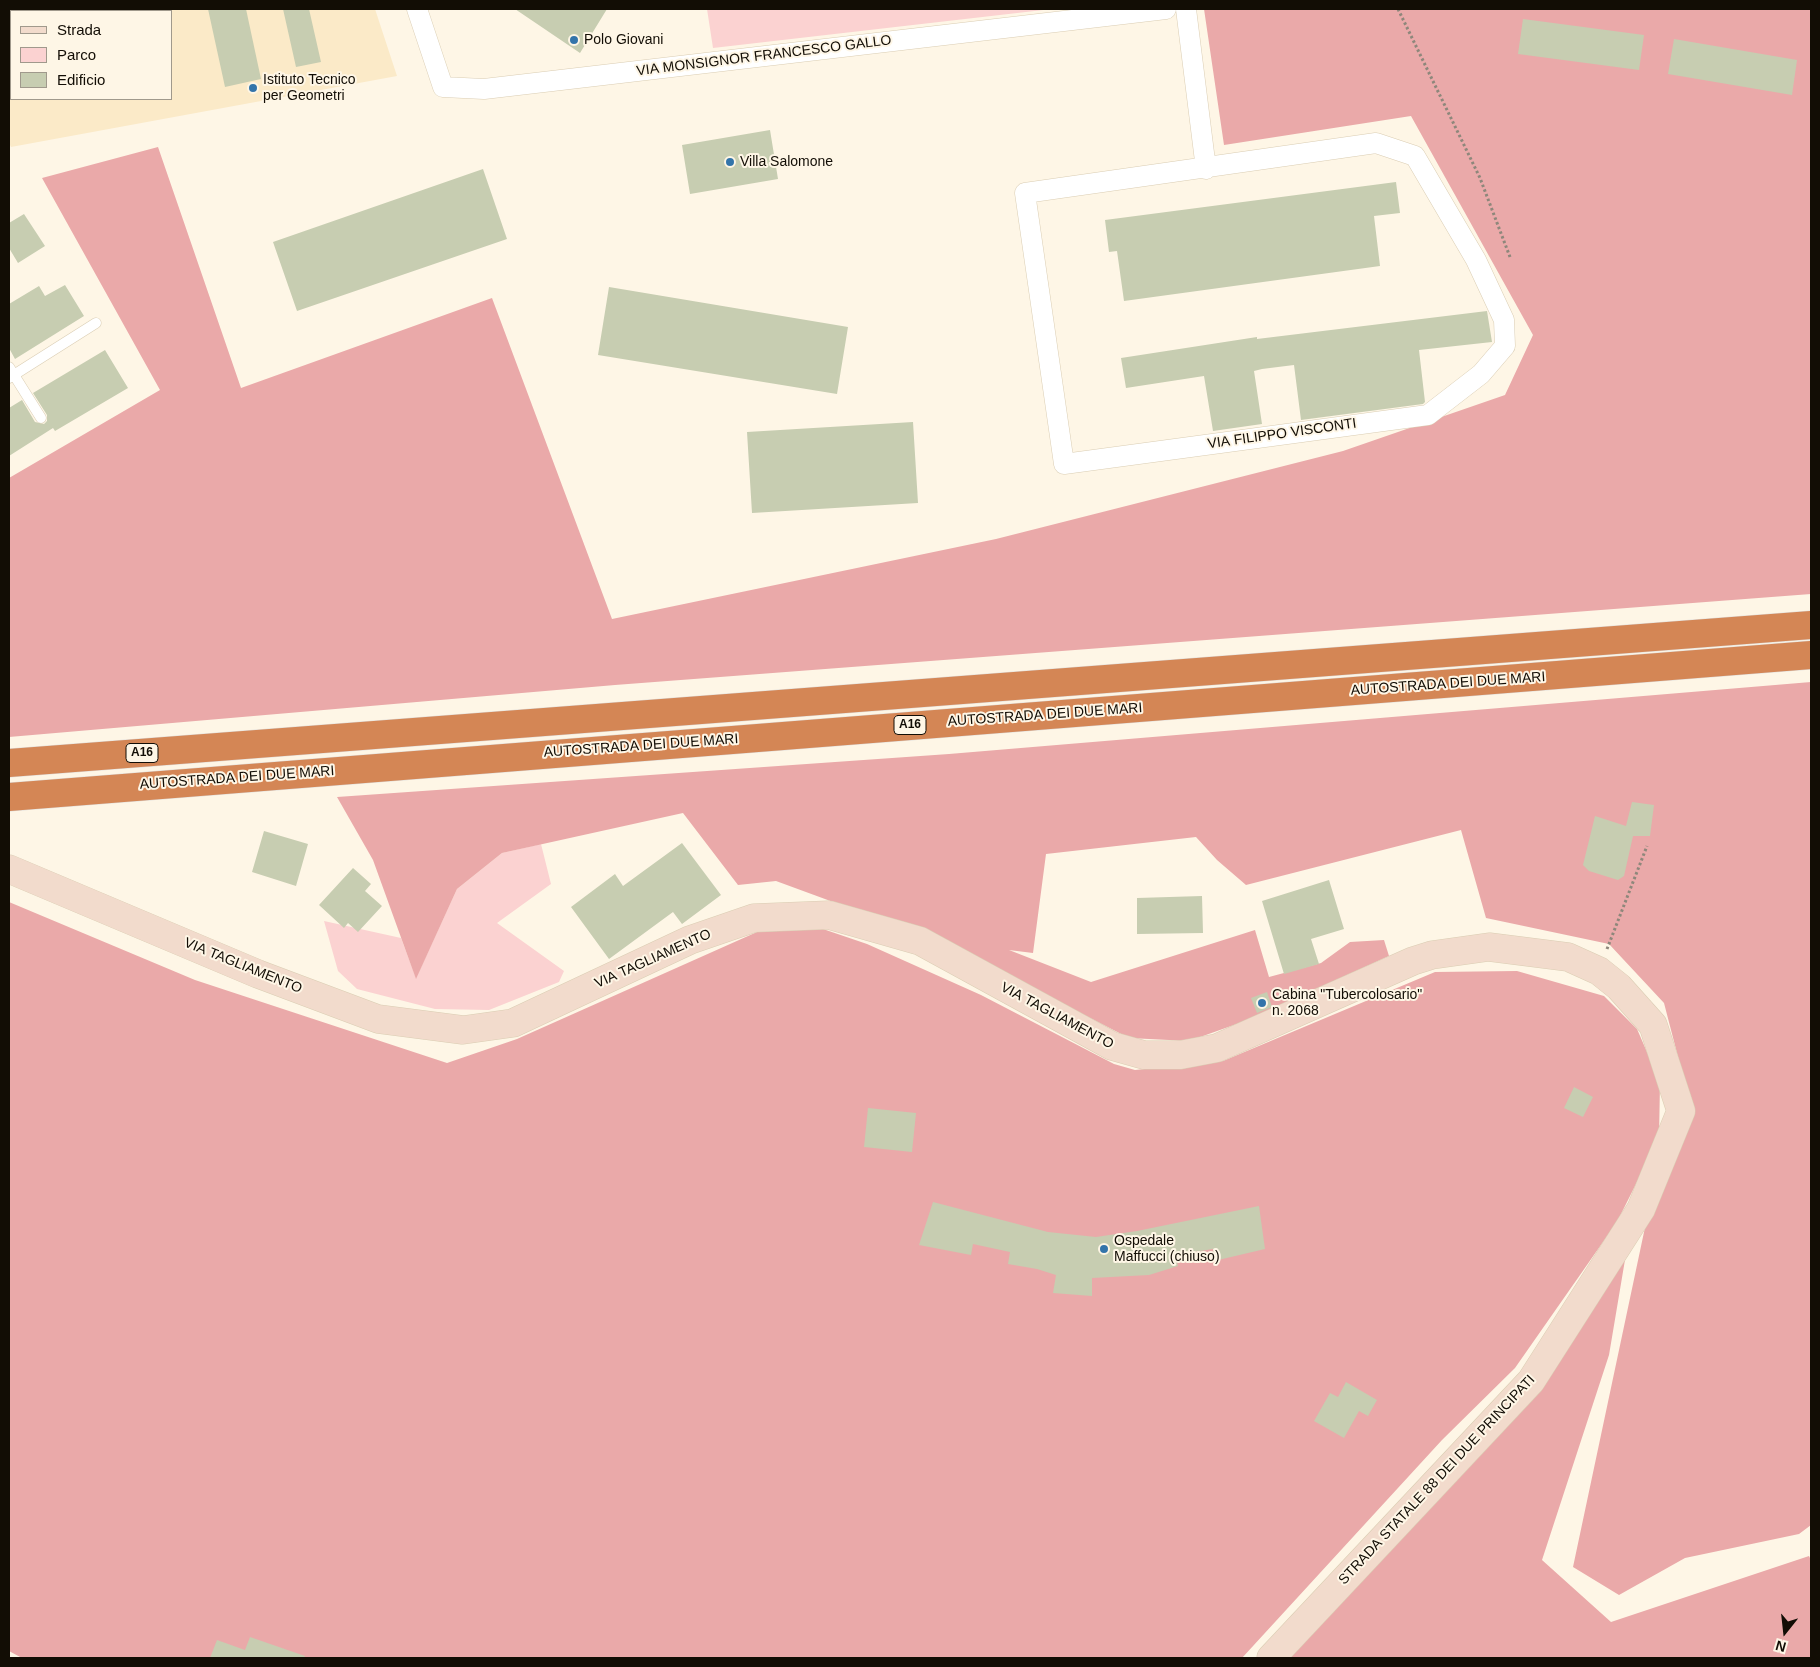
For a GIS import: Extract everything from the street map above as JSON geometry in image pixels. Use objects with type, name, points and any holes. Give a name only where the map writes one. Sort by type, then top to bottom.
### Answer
[{"type":"highway","name":"A16","points":[[9,764],[1811,625]]},
{"type":"highway","name":"AUTOSTRADA DEI DUE MARI","points":[[9,797],[1811,655]]},
{"type":"main road","name":"VIA TAGLIAMENTO","points":[[9,869],[258,974],[378,1019],[463,1030],[513,1022],[690,940],[754,918],[829,915],[920,942],[1112,1046],[1144,1055],[1180,1054],[1217,1048],[1413,961],[1432,955]]},
{"type":"main road","name":"STRADA STATALE 88 DEI DUE PRINCIPATI","points":[[1271,1658],[1531,1381],[1641,1209],[1681,1111],[1653,1025],[1619,987],[1600,971],[1568,957],[1488,947],[1432,955]]},
{"type":"street","name":"VIA MONSIGNOR FRANCESCO GALLO","points":[[417,9],[443,87],[484,89],[1166,9]]},
{"type":"street","points":[[1186,9],[1206,169]]},
{"type":"street","name":"VIA FILIPPO VISCONTI","points":[[1376,143],[1415,156],[1476,260],[1504,320],[1505,346],[1481,374],[1428,415],[1064,464],[1024,193],[1206,169],[1376,143]]},
{"type":"lane","points":[[41,418],[10,374],[96,324]]},
{"type":"path","points":[[1398,9],[1480,178],[1510,257]]},
{"type":"path","points":[[1600,971],[1622,906],[1647,846]]},
{"type":"shaded area","name":"Istituto Tecnico per Geometri","points":[[9,9],[375,9],[397,76],[11,147],[9,143]]},
{"type":"shaded area","points":[[1204,9],[1811,9],[1811,594],[615,685],[9,737],[9,478],[160,390],[42,178],[158,147],[241,388],[492,298],[612,619],[996,539],[1343,451],[1505,395],[1533,335],[1411,116],[1224,145]]},
{"type":"shaded area","points":[[1811,682],[1811,1525],[1799,1534],[1685,1558],[1619,1595],[1573,1567],[1647,1218],[1691,1107],[1664,1003],[1609,944],[1486,918],[1461,830],[1246,885],[1217,860],[1196,837],[1046,854],[1033,953],[1009,950],[1091,982],[1255,930],[1269,977],[1321,963],[1350,942],[1384,940],[1389,956],[1248,1020],[1189,1041],[1129,1038],[942,942],[776,881],[738,885],[683,813],[502,853],[457,889],[416,979],[373,860],[337,797],[949,754]]},
{"type":"shaded area","points":[[9,902],[195,980],[447,1063],[517,1039],[757,932],[820,928],[867,944],[981,995],[1114,1064],[1135,1070],[1223,1061],[1435,972],[1517,971],[1604,996],[1637,1029],[1660,1082],[1659,1138],[1617,1222],[1515,1368],[1442,1440],[1242,1658],[22,1658],[9,1651]]},
{"type":"shaded area","points":[[1629,1236],[1609,1355],[1542,1560],[1611,1622],[1809,1556],[1811,1560],[1811,1658],[1282,1658],[1550,1368]]},
{"type":"green space","points":[[707,9],[1052,9],[713,48]]},
{"type":"green space","points":[[541,844],[551,884],[497,923],[564,971],[559,982],[489,1010],[435,1009],[357,989],[338,971],[324,921],[401,938],[416,978],[457,889],[502,853]]},
{"type":"building","points":[[208,9],[246,9],[261,79],[225,87]]},
{"type":"building","points":[[283,9],[309,9],[321,62],[296,67]]},
{"type":"building","name":"Polo Giovani","points":[[515,9],[607,9],[580,53]]},
{"type":"building","points":[[1523,19],[1644,35],[1639,70],[1518,54]]},
{"type":"building","points":[[1674,39],[1797,60],[1792,95],[1668,74]]},
{"type":"building","name":"Villa Salomone","points":[[770,130],[778,179],[690,194],[682,145]]},
{"type":"building","points":[[483,169],[507,239],[297,311],[273,242]]},
{"type":"building","points":[[1396,182],[1400,213],[1374,216],[1380,266],[1124,301],[1117,251],[1109,252],[1105,220]]},
{"type":"building","points":[[24,214],[45,246],[18,263],[9,248],[9,223]]},
{"type":"building","points":[[65,285],[84,316],[15,359],[9,348],[9,304],[39,286],[45,296]]},
{"type":"building","points":[[609,287],[848,327],[837,394],[598,355]]},
{"type":"building","points":[[1487,311],[1492,342],[1419,350],[1425,402],[1423,404],[1301,420],[1294,365],[1262,369],[1254,371],[1262,424],[1213,431],[1204,376],[1126,388],[1121,358],[1257,337],[1257,339]]},
{"type":"building","points":[[105,350],[128,388],[55,431],[53,428],[9,456],[9,408],[22,400],[35,422],[44,424],[47,421],[47,415],[33,393]]},
{"type":"building","points":[[913,422],[918,503],[752,513],[747,432]]},
{"type":"building","points":[[1632,802],[1654,805],[1650,836],[1633,836],[1624,876],[1618,880],[1589,871],[1583,865],[1595,816],[1626,826]]},
{"type":"building","points":[[264,831],[308,844],[296,886],[252,872]]},
{"type":"building","points":[[682,843],[721,895],[682,924],[673,912],[609,959],[571,907],[615,874],[623,886]]},
{"type":"building","points":[[353,868],[371,884],[365,891],[382,906],[358,932],[348,923],[344,928],[319,905]]},
{"type":"building","points":[[1329,880],[1344,929],[1311,939],[1319,964],[1284,974],[1262,901]]},
{"type":"building","points":[[1202,896],[1203,933],[1137,934],[1137,898]]},
{"type":"building","name":"Cabina \"Tubercolosario\" n. 2068","points":[[1267,992],[1272,1007],[1257,1013],[1251,998]]},
{"type":"building","points":[[1574,1087],[1593,1097],[1583,1117],[1564,1108]]},
{"type":"building","points":[[868,1108],[916,1113],[912,1152],[864,1147]]},
{"type":"building","name":"Ospedale Maffucci (chiuso)","points":[[933,1202],[1048,1232],[1096,1237],[1137,1231],[1259,1206],[1265,1249],[1214,1261],[1213,1249],[1175,1255],[1178,1266],[1149,1275],[1092,1278],[1092,1296],[1053,1293],[1056,1275],[1037,1269],[1008,1264],[1010,1252],[973,1244],[971,1255],[919,1245]]},
{"type":"building","points":[[1346,1382],[1377,1400],[1368,1416],[1359,1411],[1344,1438],[1314,1421],[1330,1393],[1338,1397]]},
{"type":"building","points":[[250,1637],[305,1656],[304,1658],[210,1658],[217,1640],[245,1650]]},
{"type":"place","name":"Polo Giovani","points":[[574,40]]},
{"type":"place","name":"Istituto Tecnico per Geometri","points":[[253,88]]},
{"type":"place","name":"Villa Salomone","points":[[730,162]]},
{"type":"place","name":"Cabina \"Tubercolosario\" n. 2068","points":[[1262,1003]]},
{"type":"place","name":"Ospedale Maffucci (chiuso)","points":[[1104,1249]]}]
